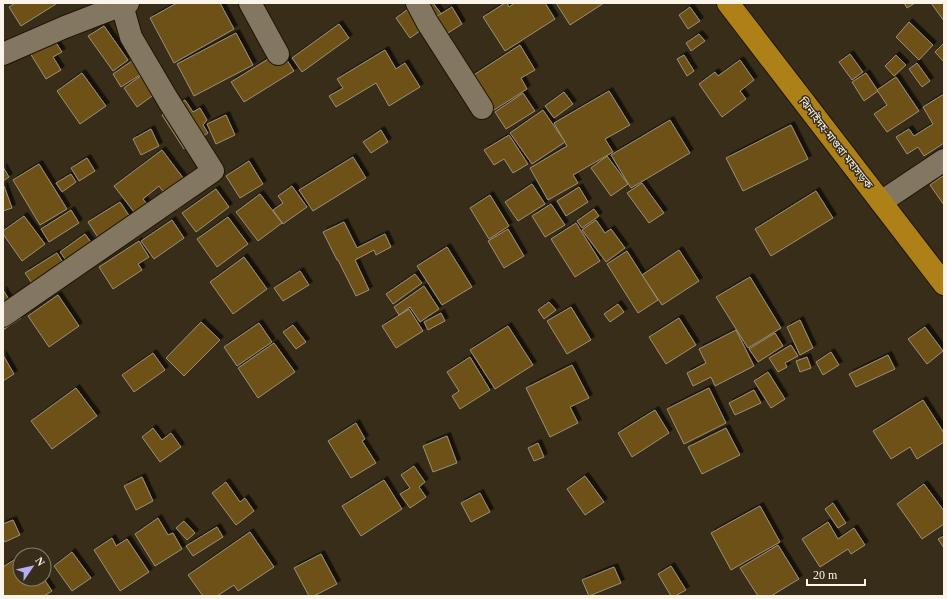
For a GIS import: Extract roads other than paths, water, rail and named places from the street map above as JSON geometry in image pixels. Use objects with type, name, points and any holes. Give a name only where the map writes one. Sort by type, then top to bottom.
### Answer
[{"type":"highway","name":"ঝিনাইদহ-মাগুরা মহাসড়ক","points":[[728,3],[944,284]]},
{"type":"street","points":[[250,3],[278,54]]},
{"type":"street","points":[[417,3],[427,22],[482,108]]},
{"type":"street","points":[[3,54],[65,27],[125,4],[131,37],[168,100],[213,171],[3,316]]},
{"type":"street","points":[[881,202],[944,160]]}]
